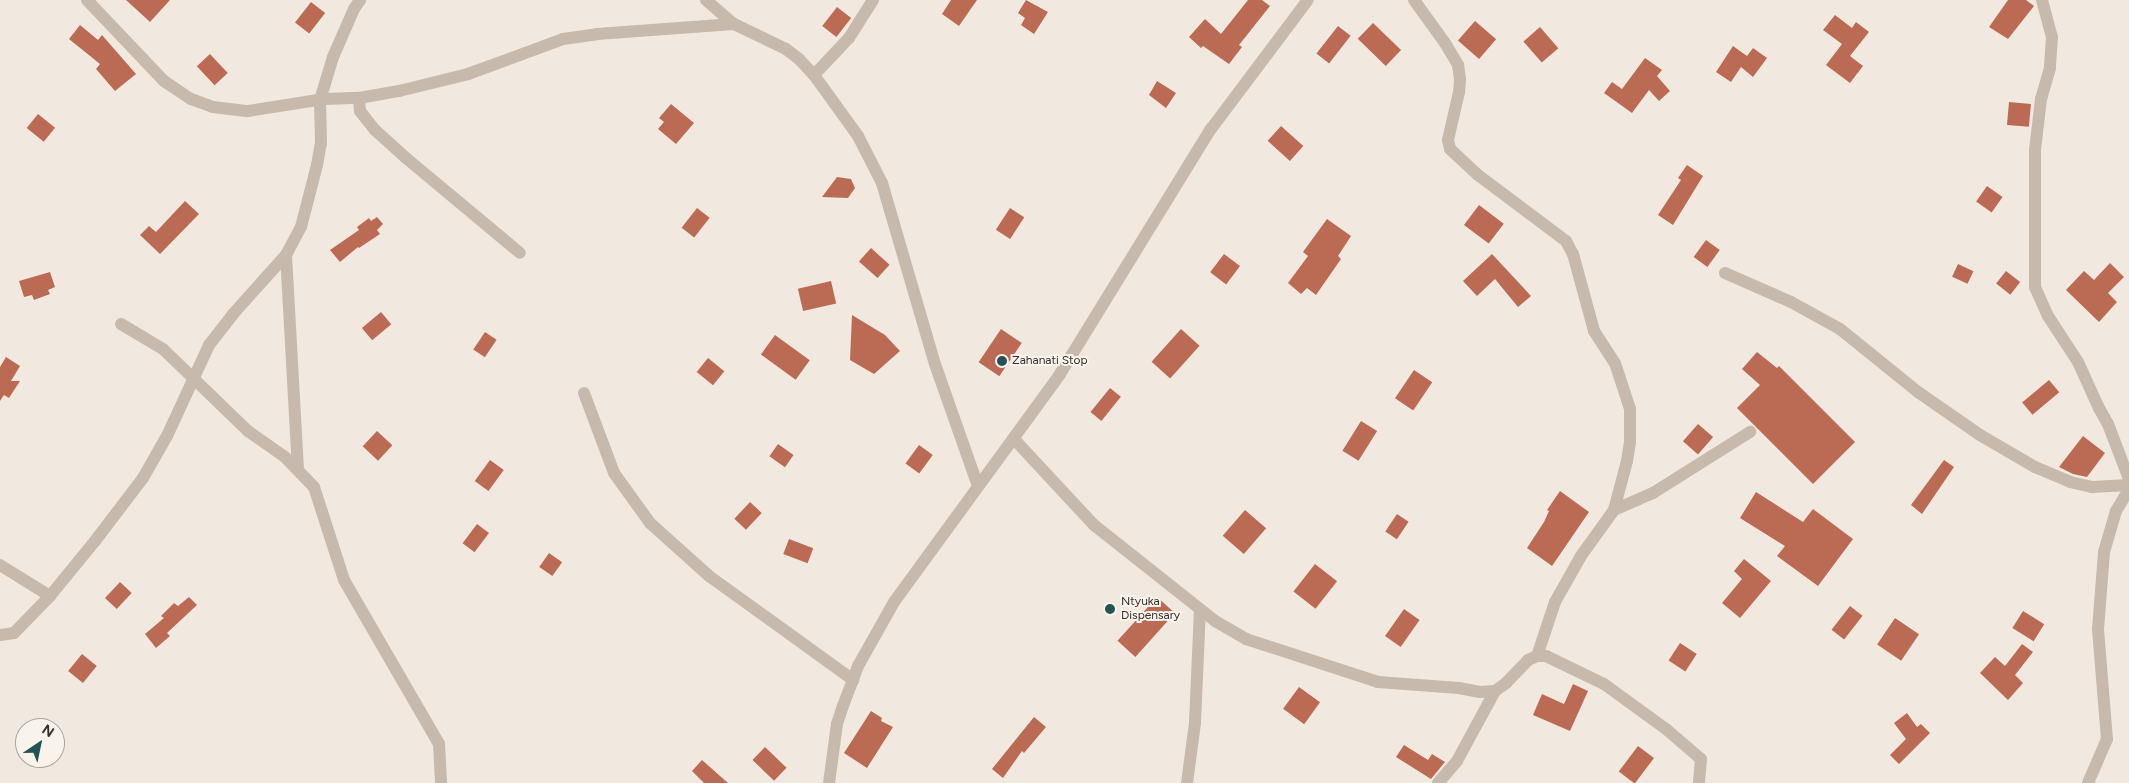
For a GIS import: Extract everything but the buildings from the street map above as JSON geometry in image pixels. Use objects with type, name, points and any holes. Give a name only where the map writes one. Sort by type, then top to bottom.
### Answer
[{"type":"street","points":[[87,0],[164,81],[191,99],[213,107],[248,111],[320,100],[359,98],[399,91],[468,74],[563,39],[597,34],[734,24]]},
{"type":"street","points":[[0,635],[14,633],[50,596],[95,542],[143,478],[167,436],[192,378],[209,345],[233,314],[286,255],[301,227],[322,143],[320,100],[333,57],[354,8],[360,0]]},
{"type":"street","points":[[706,0],[734,24],[786,49],[814,76],[858,136],[882,183],[935,364],[978,486]]},
{"type":"street","points":[[814,76],[849,38],[873,0]]},
{"type":"street","points":[[829,783],[837,724],[853,680],[894,602],[1014,439],[1085,336],[1211,129],[1308,0]]},
{"type":"street","points":[[1414,0],[1445,43],[1458,66],[1459,92],[1448,140],[1450,149],[1478,176],[1566,240],[1573,254],[1594,331],[1615,363],[1630,409],[1628,461],[1614,510],[1581,556],[1555,602],[1537,656]]},
{"type":"street","points":[[2042,0],[2052,37],[2050,68],[2041,99],[2035,150],[2035,287],[2048,316],[2078,362],[2108,424],[2129,479]]},
{"type":"street","points":[[359,98],[360,112],[375,130],[520,252]]},
{"type":"street","points":[[286,255],[298,470]]},
{"type":"street","points":[[1725,273],[1791,302],[1840,329],[1918,392],[1980,435],[2035,467],[2070,482],[2092,487],[2129,485]]},
{"type":"street","points":[[121,324],[163,349],[248,431],[285,458],[314,487],[344,580],[438,744],[441,783]]},
{"type":"street","points":[[584,392],[614,473],[650,523],[710,576],[853,680]]},
{"type":"street","points":[[1614,510],[1653,493],[1750,432]]},
{"type":"street","points":[[1014,439],[1094,525],[1200,610],[1246,639],[1378,682],[1459,688],[1480,692],[1495,691]]},
{"type":"street","points":[[2088,783],[2107,739],[2098,629],[2104,552],[2116,511],[2129,489]]},
{"type":"street","points":[[0,565],[50,596]]},
{"type":"street","points":[[1187,783],[1195,723],[1200,610]]},
{"type":"street","points":[[1438,783],[1457,761],[1495,691],[1506,683],[1528,660],[1537,656],[1546,656],[1604,684],[1666,729],[1701,759],[1699,783]]},
{"type":"place","name":"Zahanati Stop","points":[[1002,361]]},
{"type":"place","name":"Ntyuka Dispensary","points":[[1110,609]]}]
